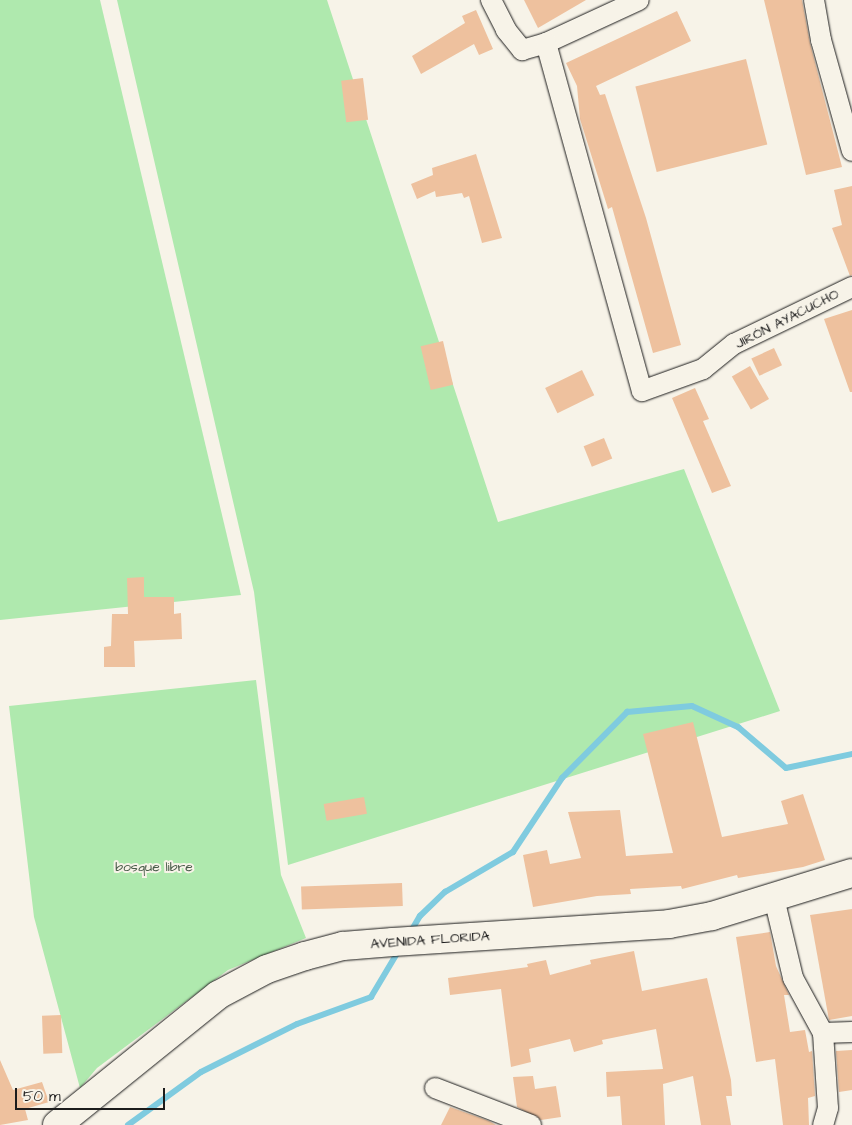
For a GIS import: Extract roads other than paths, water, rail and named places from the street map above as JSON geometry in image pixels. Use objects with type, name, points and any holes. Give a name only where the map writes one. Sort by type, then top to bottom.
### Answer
[{"type":"street","points":[[491,0],[506,30],[522,50],[546,43],[639,0]]},
{"type":"street","points":[[814,0],[821,40],[852,151]]},
{"type":"street","name":"JIRÓN AYACUCHO","points":[[546,43],[642,391],[703,369],[734,344],[852,287]]},
{"type":"street","name":"AVENIDA FLORIDA","points":[[57,1125],[218,995],[267,969],[305,956],[343,946],[669,924],[712,916],[852,873]]},
{"type":"street","points":[[774,898],[793,978],[823,1032],[828,1108],[823,1125]]},
{"type":"street","points":[[823,1032],[852,1032]]},
{"type":"street","points":[[435,1088],[531,1125]]},
{"type":"waterway","points":[[410,933],[420,916],[445,892],[513,852],[562,778],[627,712],[692,706],[738,727],[786,768],[852,754]]},
{"type":"waterway","points":[[128,1125],[201,1072],[297,1024],[371,997],[399,950]]},
{"type":"park label","name":"bosque libre","points":[[154,867]]}]
